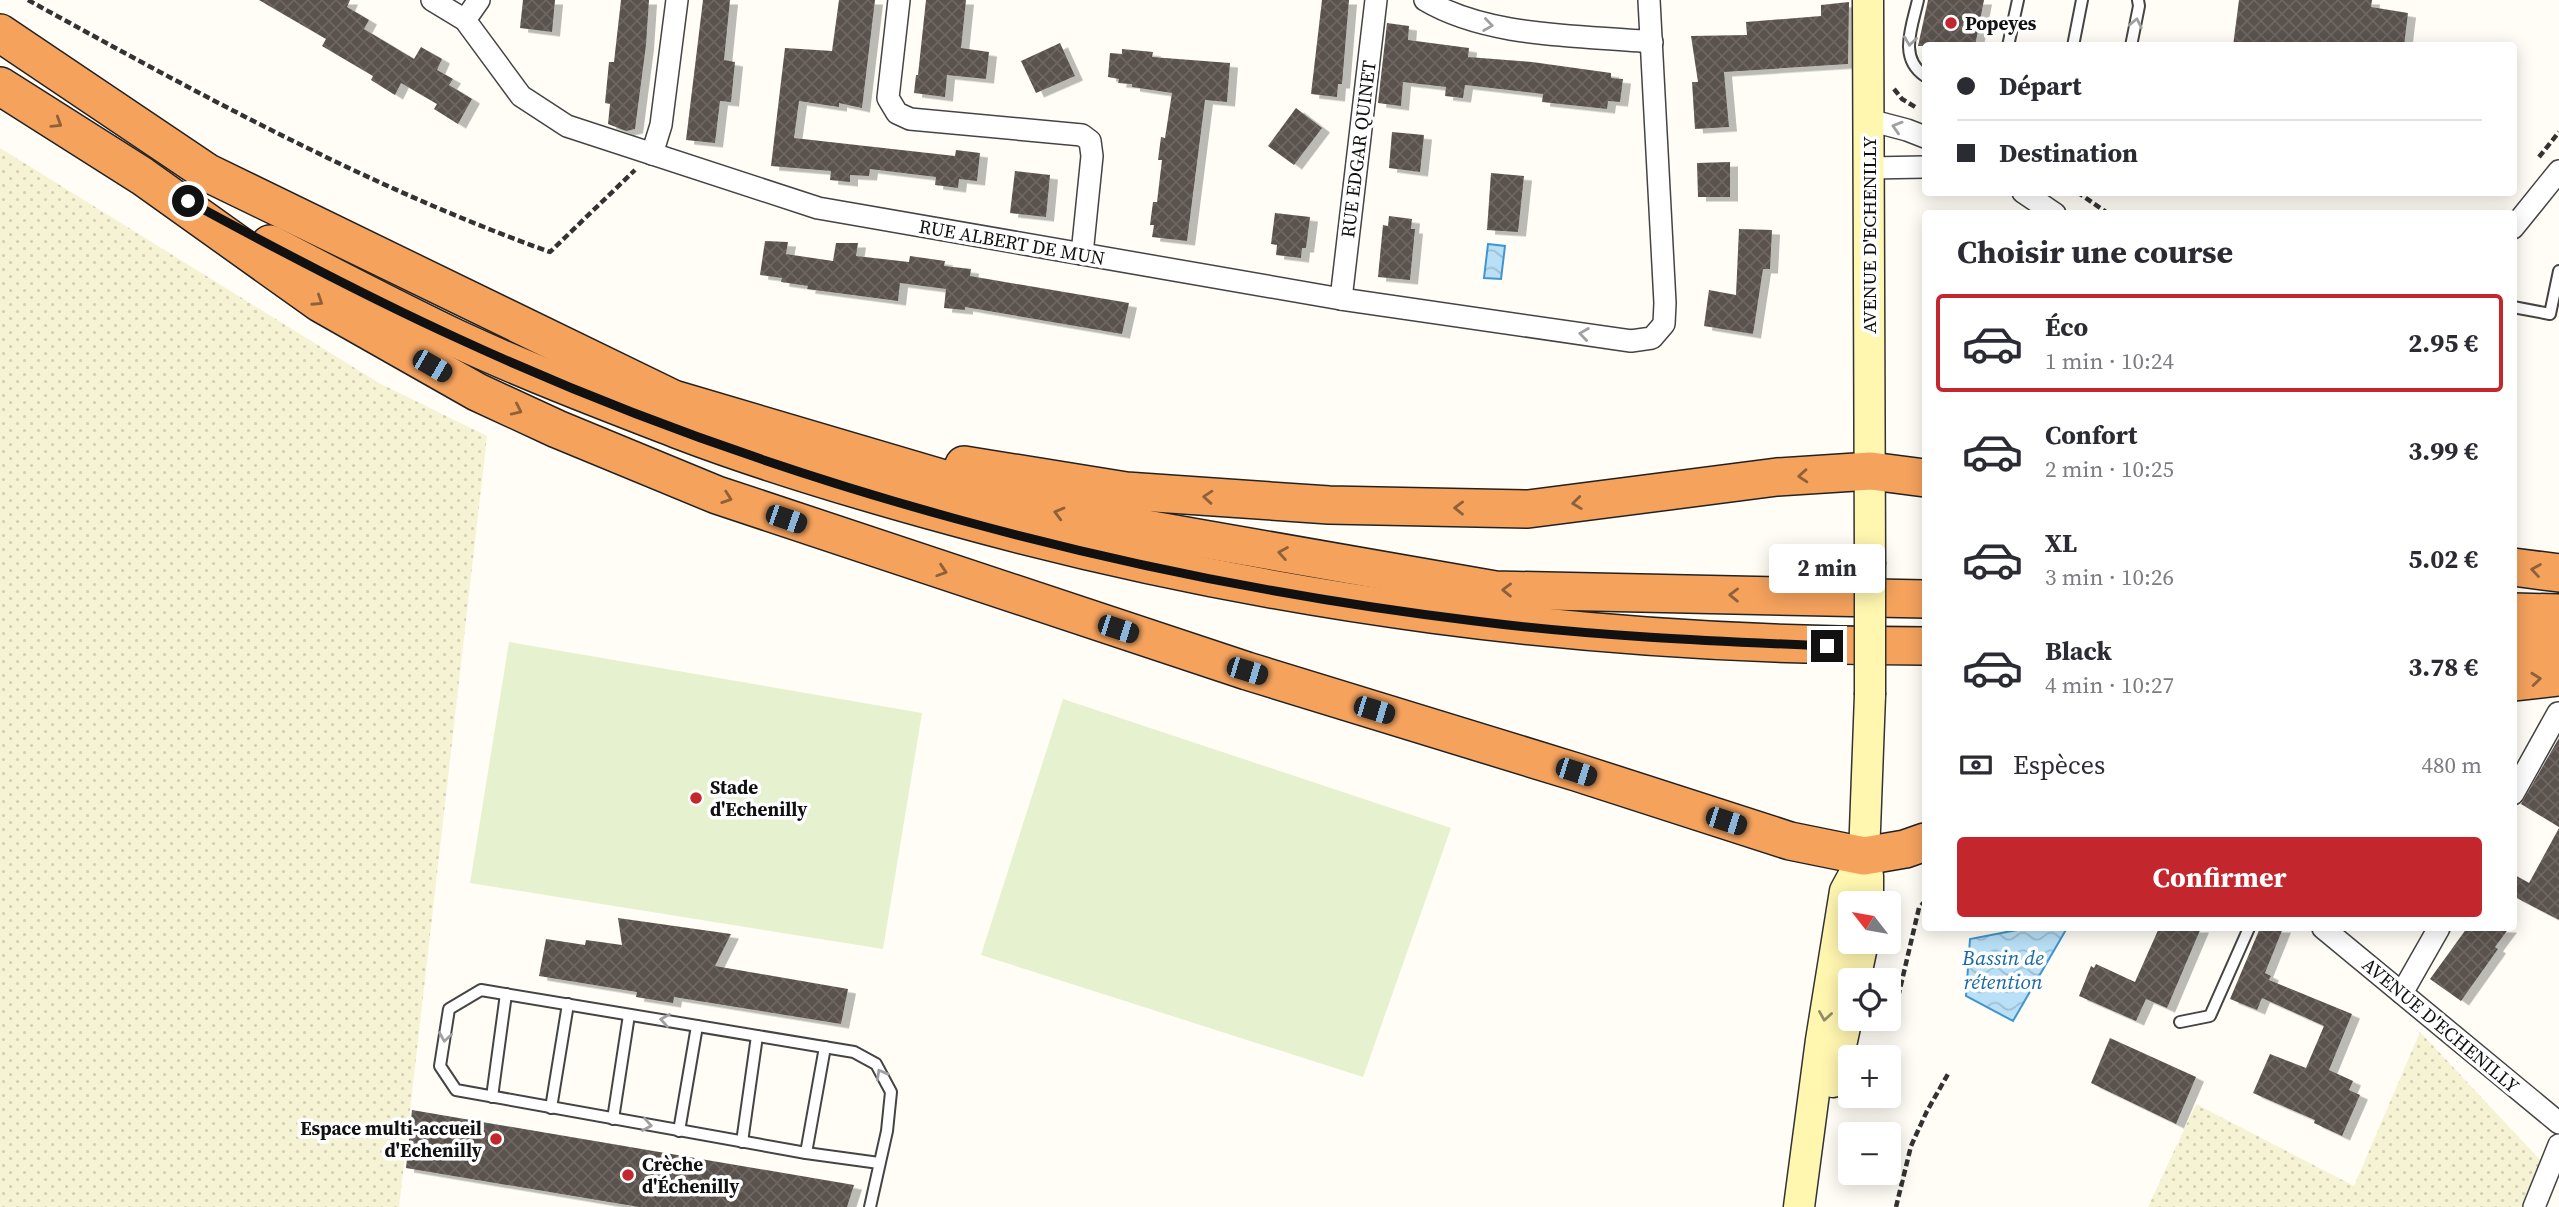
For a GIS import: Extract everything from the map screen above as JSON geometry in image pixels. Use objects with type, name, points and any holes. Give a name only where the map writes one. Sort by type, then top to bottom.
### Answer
[{"type":"highway","points":[[0,33],[208,173],[673,399],[811,440],[1066,515],[1495,590],[1922,599]]},
{"type":"highway","points":[[0,86],[142,176],[320,303],[465,385],[557,429],[693,486],[1247,671],[1790,841],[1864,856],[1905,849],[1922,843]]},
{"type":"highway","points":[[142,176],[370,296],[457,338],[574,388],[683,432],[800,472],[1043,541],[1212,579],[1476,622],[1716,641],[1827,646],[1922,646]]},
{"type":"highway","points":[[811,440],[1126,491],[1329,505],[1528,509],[1777,478],[1871,471],[1922,478]]},
{"type":"highway","points":[[2517,567],[2559,573]]},
{"type":"highway","points":[[2517,612],[2559,612]]},
{"type":"highway","points":[[2517,648],[2559,648]]},
{"type":"highway","points":[[2517,682],[2559,677]]},
{"type":"street","name":"RUE ALBERT DE MUN","points":[[432,0],[465,20],[521,96],[567,126],[818,208],[1341,299],[1631,341],[1652,338],[1664,324],[1652,42]]},
{"type":"street","points":[[465,20],[479,0]]},
{"type":"street","points":[[652,154],[661,125],[677,0]]},
{"type":"street","points":[[899,0],[888,98],[897,113],[910,119],[1082,135],[1090,141],[1093,156],[1082,254]]},
{"type":"street","name":"RUE EDGAR QUINET","points":[[1341,299],[1376,0]]},
{"type":"street","points":[[1425,0],[1445,12],[1476,23],[1572,36],[1652,42],[1649,0]]},
{"type":"street","name":"AVENUE D'ECHENILLY","points":[[1868,0],[1870,695],[1864,856],[1868,891]]},
{"type":"street","points":[[1869,120],[1922,136]]},
{"type":"street","points":[[1869,168],[1922,167]]},
{"type":"street","points":[[2517,223],[2559,171]]},
{"type":"street","points":[[2029,196],[2049,210]]},
{"type":"street","points":[[2517,787],[2558,713]]},
{"type":"street","points":[[1799,1207],[1821,1040],[1845,891],[1864,856]]},
{"type":"street","name":"AVENUE D'ECHENILLY","points":[[2327,931],[2559,1123]]},
{"type":"street","points":[[2402,993],[2437,931]]},
{"type":"street","points":[[1813,1207],[1827,1111],[1844,1031]]},
{"type":"street","points":[[2534,1207],[2559,1145]]},
{"type":"lane","points":[[1918,0],[1908,57],[1922,74]]},
{"type":"lane","points":[[2009,42],[2018,0]]},
{"type":"lane","points":[[2074,42],[2082,0]]},
{"type":"lane","points":[[2132,42],[2138,0]]},
{"type":"lane","points":[[2517,308],[2550,314],[2559,271]]},
{"type":"lane","points":[[2180,1022],[2210,1016],[2248,931]]},
{"type":"lane","points":[[870,1207],[887,1131],[891,1092],[876,1064],[854,1052],[481,990],[449,1009],[440,1066],[456,1090],[742,1142],[879,1163]]},
{"type":"lane","points":[[492,1097],[506,994]]},
{"type":"lane","points":[[551,1108],[568,1004]]},
{"type":"lane","points":[[613,1119],[629,1015]]},
{"type":"lane","points":[[680,1130],[697,1026]]},
{"type":"lane","points":[[742,1142],[757,1036]]},
{"type":"lane","points":[[806,1153],[825,1047]]},
{"type":"path","points":[[28,0],[157,71],[327,157],[472,224],[550,252],[652,154]]},
{"type":"path","points":[[1869,89],[1895,89],[1902,99],[1922,109]]},
{"type":"path","points":[[2083,196],[2103,210]]},
{"type":"path","points":[[1901,984],[1922,904]]},
{"type":"path","points":[[1896,1207],[1911,1146],[1948,1073]]},
{"type":"shaded area","points":[[0,148],[379,383],[487,436],[399,1207],[0,1207]]},
{"type":"shaded area","points":[[2420,1032],[2546,1166],[2530,1207],[2148,1207],[2196,1104],[2354,1186]]},
{"type":"green space","name":"Stade d'Echenilly","points":[[509,642],[922,713],[883,949],[470,883]]},
{"type":"green space","points":[[1063,699],[1451,828],[1363,1077],[981,955]]},
{"type":"water","points":[[1488,244],[1505,246],[1501,279],[1484,278]]},
{"type":"water","name":"Bassin de rétention","points":[[2012,931],[2065,931],[2013,1021],[1966,996],[1970,939]]},
{"type":"building","points":[[259,0],[350,0],[347,7],[369,20],[364,29],[414,59],[421,47],[442,59],[437,70],[453,79],[449,85],[472,99],[458,124],[434,109],[437,104],[401,83],[395,95],[371,80],[373,76],[322,46],[326,39]]},
{"type":"building","points":[[523,0],[555,0],[552,32],[520,28]]},
{"type":"building","points":[[621,0],[649,0],[635,129],[626,131],[608,124],[610,104],[605,103],[609,62],[614,62]]},
{"type":"building","points":[[703,0],[730,0],[724,60],[735,62],[731,102],[720,101],[715,143],[686,140]]},
{"type":"building","points":[[839,0],[875,0],[862,108],[839,103],[839,107],[799,101],[794,138],[955,156],[956,150],[980,153],[977,181],[959,179],[958,188],[935,185],[936,177],[870,169],[869,176],[850,175],[850,182],[830,180],[831,171],[771,166],[785,48],[832,51]]},
{"type":"building","points":[[926,0],[966,0],[961,48],[989,52],[986,79],[947,75],[945,97],[914,93]]},
{"type":"building","points":[[1322,0],[1349,0],[1342,84],[1338,84],[1337,97],[1311,94]]},
{"type":"building","name":"Popeyes","points":[[1928,0],[1984,0],[1976,42],[1922,42],[1922,46],[1918,46]]},
{"type":"building","points":[[2239,0],[2372,0],[2371,7],[2408,13],[2404,42],[2234,42]]},
{"type":"building","points":[[1849,2],[1848,64],[1724,72],[1729,127],[1695,129],[1692,82],[1698,82],[1691,36],[1747,35],[1746,22],[1821,16],[1821,5]]},
{"type":"building","points":[[1387,23],[1409,26],[1408,40],[1469,48],[1468,57],[1532,62],[1611,73],[1611,78],[1623,79],[1620,102],[1608,101],[1607,109],[1542,102],[1543,94],[1465,85],[1463,98],[1445,96],[1446,87],[1403,82],[1401,106],[1378,103]]},
{"type":"building","points":[[1060,43],[1075,76],[1036,93],[1021,61]]},
{"type":"building","points":[[1122,49],[1153,52],[1152,57],[1230,63],[1227,102],[1205,100],[1187,241],[1152,237],[1154,225],[1150,225],[1153,202],[1157,202],[1162,160],[1158,160],[1161,137],[1165,138],[1172,93],[1132,87],[1132,84],[1118,83],[1119,79],[1108,77],[1110,53],[1122,54]]},
{"type":"building","points":[[1296,108],[1322,128],[1294,165],[1268,146]]},
{"type":"building","points":[[1392,132],[1424,135],[1420,172],[1389,168]]},
{"type":"building","points":[[1730,162],[1730,197],[1698,197],[1697,163]]},
{"type":"building","points":[[1015,171],[1050,175],[1046,217],[1010,213]]},
{"type":"building","points":[[1491,173],[1524,176],[1518,232],[1487,230]]},
{"type":"building","points":[[1275,213],[1310,217],[1306,248],[1302,248],[1301,258],[1276,255],[1277,245],[1271,244]]},
{"type":"building","points":[[1389,216],[1412,219],[1411,229],[1415,229],[1410,280],[1378,277],[1383,225],[1388,226]]},
{"type":"building","points":[[1739,229],[1772,230],[1770,269],[1763,269],[1753,334],[1704,326],[1709,290],[1736,295]]},
{"type":"building","points":[[765,241],[788,242],[786,254],[833,261],[836,243],[858,243],[856,256],[909,262],[910,256],[945,261],[944,266],[971,269],[970,276],[1129,303],[1122,334],[965,307],[965,310],[944,308],[946,289],[900,283],[898,301],[807,289],[808,286],[781,282],[782,278],[760,275]]},
{"type":"building","points":[[2559,738],[2559,827],[2521,804]]},
{"type":"building","points":[[2559,828],[2559,920],[2517,898],[2517,876],[2529,883]]},
{"type":"building","points":[[618,918],[731,934],[715,966],[848,989],[841,1024],[674,997],[673,1003],[636,997],[637,992],[539,976],[546,939],[585,945],[586,940],[622,945]]},
{"type":"building","points":[[2158,931],[2200,931],[2167,1008],[2146,999],[2136,1021],[2079,996],[2091,966],[2094,968],[2096,964],[2135,982]]},
{"type":"building","points":[[2259,931],[2282,931],[2265,973],[2271,976],[2269,980],[2352,1014],[2329,1070],[2353,1081],[2349,1090],[2360,1095],[2342,1136],[2314,1123],[2315,1120],[2253,1093],[2270,1054],[2306,1068],[2324,1026],[2262,998],[2257,1010],[2230,999]]},
{"type":"building","points":[[2465,931],[2507,931],[2495,947],[2498,949],[2461,1001],[2430,979]]},
{"type":"building","points":[[2110,1038],[2196,1077],[2176,1124],[2091,1083]]},
{"type":"building","name":"Espace multi-accueil d'Echenilly","points":[[412,1110],[854,1185],[847,1207],[639,1207],[406,1168]]},
{"type":"place","name":"Popeyes","points":[[1951,23]]},
{"type":"place","name":"Stade d'Echenilly","points":[[696,798]]},
{"type":"place","name":"Espace multi-accueil d'Echenilly","points":[[496,1139]]},
{"type":"place","name":"Crèche d'Échenilly","points":[[628,1175]]},
{"type":"route","points":[[188,201],[457,338],[683,432],[800,472],[1043,541],[1185,574],[1335,601],[1476,622],[1716,641],[1827,646]]}]
